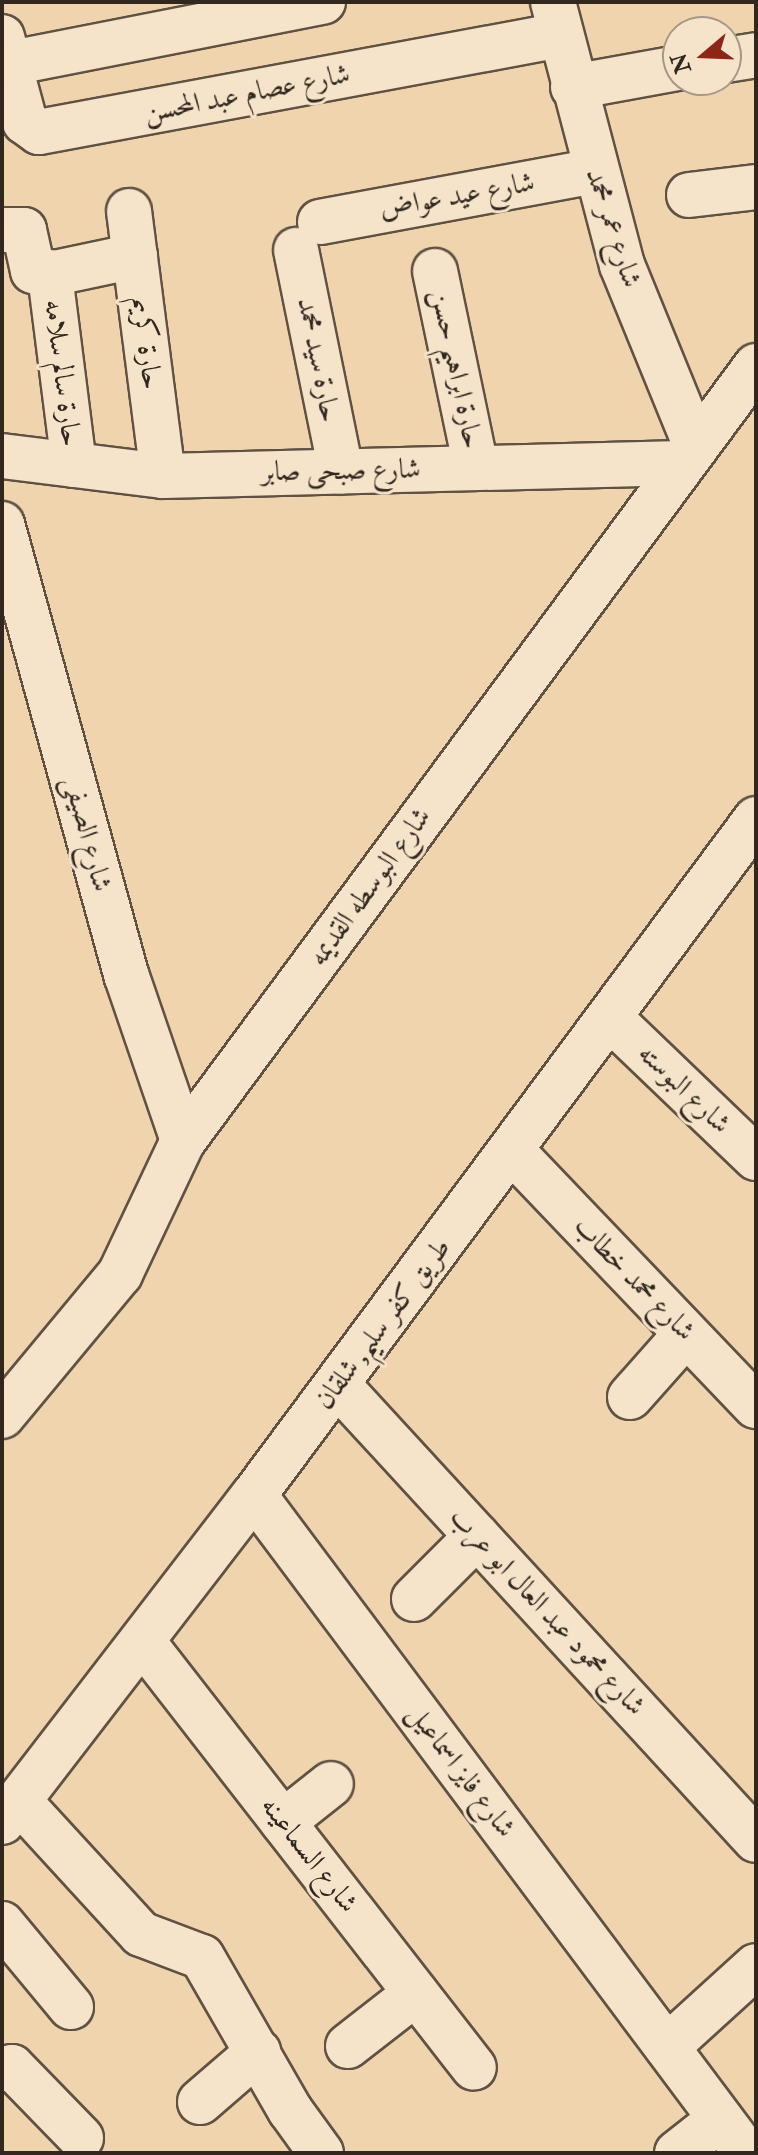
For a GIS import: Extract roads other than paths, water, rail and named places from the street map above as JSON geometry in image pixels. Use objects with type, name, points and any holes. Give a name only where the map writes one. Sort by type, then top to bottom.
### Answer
[{"type":"street","points":[[6,50],[323,2]]},
{"type":"street","name":"شارع عصام عبد المحسن","points":[[6,50],[25,122],[39,132],[557,18]]},
{"type":"street","name":"شارع عمر محمد","points":[[557,18],[594,171],[689,455]]},
{"type":"street","points":[[573,87],[662,71]]},
{"type":"street","name":"شارع عيد عواض","points":[[308,236],[594,171]]},
{"type":"street","points":[[689,195],[756,187]]},
{"type":"street","name":"حارة كريم","points":[[129,211],[163,476]]},
{"type":"street","points":[[2,230],[24,230],[33,271],[50,272]]},
{"type":"street","name":"حارة سيد محمد","points":[[308,236],[341,471]]},
{"type":"street","name":"حارة سالم سلامه","points":[[74,465],[50,272],[135,256]]},
{"type":"street","name":"حارة ابراهيم حسن","points":[[435,271],[476,468]]},
{"type":"street","name":"شارع البوسطه القديمه","points":[[2,1416],[120,1274],[183,1141],[756,366]]},
{"type":"street","name":"شارع صبحى صابر","points":[[2,456],[163,476],[476,468],[689,455]]},
{"type":"street","name":"شارع الصيفى","points":[[2,524],[127,977],[183,1141]]},
{"type":"street","name":"طريق كفر سليم, شلقان","points":[[10,1812],[143,1642],[611,1019],[750,848]]},
{"type":"street","name":"شارع البوسته","points":[[611,1019],[756,1158]]},
{"type":"street","name":"شارع محمد خطاب","points":[[512,1151],[756,1406]]},
{"type":"street","points":[[630,1397],[686,1334]]},
{"type":"street","name":"شارع محمود عبد العال ابو عرب","points":[[337,1384],[756,1840]]},
{"type":"street","name":"شارع فايز اسماعيل","points":[[254,1495],[746,2153]]},
{"type":"street","points":[[414,1599],[477,1536]]},
{"type":"street","name":"شارع السماعينه","points":[[143,1642],[474,2068]]},
{"type":"street","points":[[283,1822],[331,1784]]},
{"type":"street","points":[[10,1812],[141,1934],[202,1957],[321,2153]]},
{"type":"street","points":[[2,1924],[71,2007]]},
{"type":"street","points":[[667,2047],[756,1966]]},
{"type":"street","points":[[348,2046],[416,1993]]},
{"type":"street","points":[[200,2102],[258,2052]]},
{"type":"street","points":[[2,2069],[17,2071],[81,2138]]},
{"type":"street","points":[[677,2153],[720,2119]]}]
